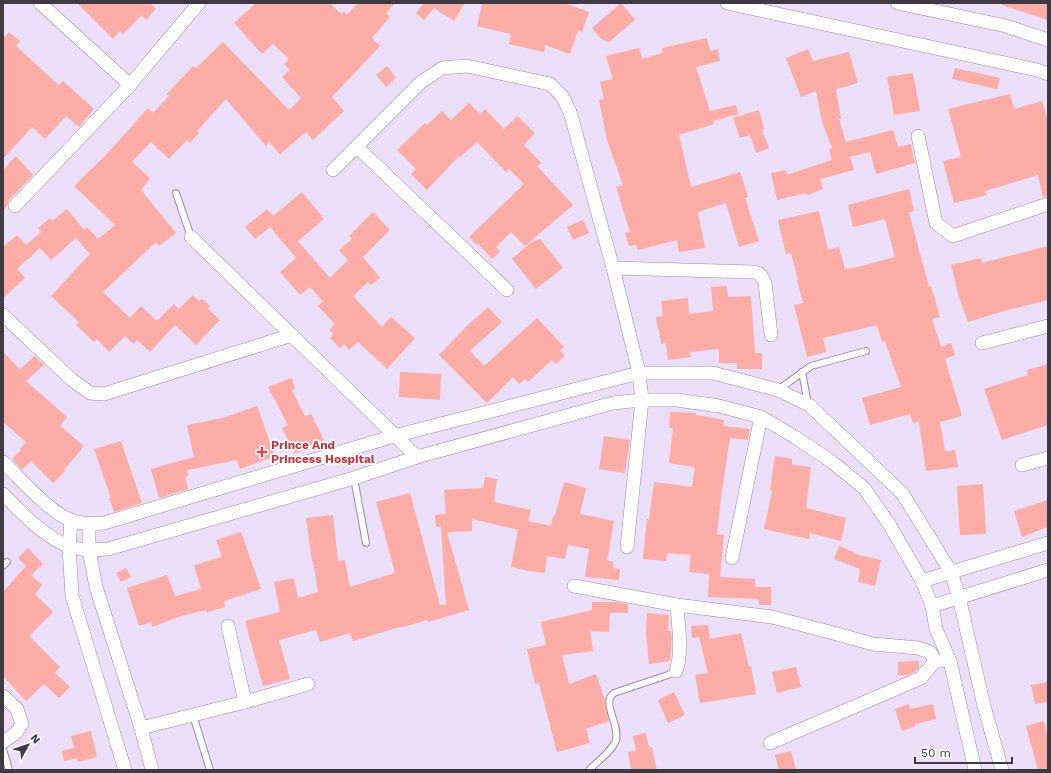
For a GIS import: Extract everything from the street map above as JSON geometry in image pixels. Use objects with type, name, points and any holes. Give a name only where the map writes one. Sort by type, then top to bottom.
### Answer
[{"type":"street","points":[[40,3],[130,85]]},
{"type":"street","points":[[15,206],[130,85],[199,3]]},
{"type":"street","points":[[727,3],[1048,74]]},
{"type":"street","points":[[897,3],[1006,26],[1048,40]]},
{"type":"street","points":[[333,170],[420,83],[442,68],[467,66],[550,84],[562,96],[570,112],[613,268],[639,373],[642,400],[627,547]]},
{"type":"street","points":[[918,136],[936,223],[953,236],[1048,204]]},
{"type":"street","points":[[357,147],[507,290]]},
{"type":"street","points":[[191,237],[417,457]]},
{"type":"street","points":[[613,268],[755,272],[760,274],[765,283],[771,335]]},
{"type":"street","points":[[3,315],[72,380],[90,393],[104,394],[292,335]]},
{"type":"street","points":[[982,343],[1048,326]]},
{"type":"street","points":[[3,462],[57,513],[71,520],[90,524],[104,523],[394,436],[639,373],[713,373],[778,390],[809,405],[902,493],[951,572],[959,597],[984,706],[1002,770]]},
{"type":"street","points":[[3,494],[51,537],[69,547],[88,550],[108,549],[354,478],[417,457],[613,403],[642,400],[677,400],[719,406],[761,417],[795,437],[832,462],[864,488],[889,524],[922,581],[932,606],[936,629],[950,661],[975,770]]},
{"type":"street","points":[[732,558],[761,417]]},
{"type":"street","points":[[1022,465],[1048,458]]},
{"type":"street","points":[[71,520],[69,547],[72,596],[125,770]]},
{"type":"street","points":[[90,524],[88,550],[96,588],[141,728],[152,770]]},
{"type":"street","points":[[922,581],[1048,543]]},
{"type":"street","points":[[932,606],[1048,570]]},
{"type":"street","points":[[574,586],[677,605],[772,617],[826,630],[873,644],[918,648],[930,652],[935,661]]},
{"type":"street","points":[[676,671],[679,650],[677,605]]},
{"type":"street","points":[[228,626],[244,702]]},
{"type":"street","points":[[935,661],[950,661]]},
{"type":"street","points":[[770,743],[921,678],[935,661]]},
{"type":"street","points":[[141,728],[308,684]]},
{"type":"street","points":[[3,696],[17,709],[22,724],[16,733],[3,742]]},
{"type":"lane","points":[[176,193],[191,237]]},
{"type":"lane","points":[[778,390],[811,366],[821,362],[866,351]]},
{"type":"lane","points":[[802,372],[809,405]]},
{"type":"lane","points":[[354,478],[366,543]]},
{"type":"lane","points":[[589,770],[616,741],[617,733],[608,701],[611,695],[676,671]]},
{"type":"lane","points":[[193,715],[210,770]]},
{"type":"lane","points":[[3,750],[9,770]]},
{"type":"building","points":[[77,3],[150,3],[156,9],[146,20],[142,15],[123,34],[120,31],[113,39]]},
{"type":"building","points":[[256,3],[330,3],[341,14],[344,11],[347,15],[358,3],[395,3],[386,13],[390,17],[372,38],[380,46],[332,97],[344,111],[313,140],[306,132],[280,154],[269,142],[266,146],[226,99],[197,131],[199,133],[190,143],[187,140],[169,159],[151,142],[132,162],[150,178],[141,190],[176,233],[159,246],[156,242],[103,292],[130,318],[141,306],[157,321],[174,304],[179,309],[193,295],[199,301],[202,299],[210,306],[208,309],[220,320],[196,345],[175,325],[150,352],[137,340],[134,344],[125,336],[109,352],[97,339],[94,342],[76,325],[79,322],[51,296],[90,254],[76,238],[51,260],[40,248],[17,269],[25,278],[3,298],[3,247],[17,235],[26,245],[41,232],[38,228],[50,218],[52,221],[67,209],[84,230],[87,227],[98,239],[115,225],[74,186],[106,155],[148,108],[153,113],[169,96],[167,94],[193,66],[196,68],[223,42],[289,110],[301,98],[282,77],[290,70],[284,64],[289,59],[273,44],[262,54],[234,23]]},
{"type":"building","points":[[424,3],[465,3],[454,21],[434,8],[424,20],[416,13]]},
{"type":"building","points":[[482,3],[564,3],[589,12],[582,32],[578,30],[570,54],[545,45],[544,52],[509,44],[511,34],[477,26]]},
{"type":"building","points":[[621,3],[635,20],[609,42],[601,39],[592,28]]},
{"type":"building","points":[[1003,3],[1048,3],[1048,20],[1002,5]]},
{"type":"building","points":[[9,32],[20,41],[16,46],[59,85],[63,81],[94,109],[79,127],[66,116],[45,139],[32,127],[3,159],[3,38]]},
{"type":"building","points":[[707,38],[710,51],[718,49],[720,61],[696,67],[710,111],[736,105],[739,114],[713,121],[714,124],[679,135],[691,187],[740,172],[748,197],[745,198],[759,241],[739,247],[726,203],[698,212],[705,248],[679,252],[677,240],[638,250],[636,245],[629,246],[625,233],[630,232],[616,187],[623,185],[607,140],[599,100],[604,99],[600,82],[613,79],[606,56],[639,48],[642,59],[663,53],[662,48]]},
{"type":"building","points":[[808,49],[813,61],[849,52],[858,83],[836,89],[841,119],[839,119],[846,142],[893,130],[898,147],[911,144],[915,163],[876,174],[870,152],[850,157],[854,170],[820,179],[823,189],[807,195],[806,193],[777,200],[771,173],[786,170],[787,175],[832,160],[829,149],[832,148],[822,122],[816,91],[801,97],[786,58]]},
{"type":"building","points":[[387,66],[396,78],[386,87],[376,75]]},
{"type":"building","points":[[955,68],[1000,78],[997,89],[952,79]]},
{"type":"building","points":[[913,73],[920,111],[894,115],[887,77]]},
{"type":"building","points":[[1010,94],[1014,109],[1042,101],[1048,120],[1048,196],[1043,197],[1038,175],[985,191],[987,195],[954,203],[943,161],[961,157],[948,109]]},
{"type":"building","points":[[469,103],[480,114],[485,109],[504,129],[517,116],[535,133],[524,145],[541,163],[537,166],[573,205],[525,246],[511,232],[496,247],[500,252],[492,259],[469,237],[524,184],[509,169],[506,172],[477,142],[460,157],[459,156],[427,190],[411,174],[416,169],[397,150],[425,123],[427,125],[442,111],[451,120]]},
{"type":"building","points":[[759,110],[764,129],[762,130],[769,148],[756,153],[750,135],[740,138],[733,118]]},
{"type":"building","points":[[16,156],[33,175],[9,200],[3,211],[3,170]]},
{"type":"building","points":[[909,189],[914,211],[909,213],[929,287],[931,286],[940,317],[932,319],[941,347],[951,343],[955,355],[945,359],[962,416],[940,422],[945,451],[955,450],[958,467],[926,471],[919,421],[913,423],[910,414],[870,425],[862,398],[901,387],[885,341],[882,342],[877,325],[823,338],[826,352],[807,357],[794,305],[803,303],[791,253],[786,254],[778,220],[819,211],[828,250],[839,247],[845,269],[854,268],[895,257],[885,219],[853,227],[848,205]]},
{"type":"building","points":[[302,192],[324,219],[298,241],[330,278],[348,260],[339,250],[352,239],[349,236],[373,212],[390,230],[363,257],[380,278],[371,285],[368,282],[353,296],[382,327],[391,317],[415,338],[387,369],[358,342],[349,350],[344,344],[340,348],[330,338],[334,334],[329,330],[335,324],[318,306],[323,301],[310,287],[300,295],[280,272],[296,258],[270,227],[255,239],[245,227],[267,209],[273,216]]},
{"type":"building","points":[[583,220],[589,233],[573,240],[567,227]]},
{"type":"building","points":[[540,239],[563,268],[536,289],[512,259],[530,243]]},
{"type":"building","points":[[1048,246],[1048,300],[968,322],[959,297],[951,265],[981,258],[982,263]]},
{"type":"building","points":[[727,286],[728,297],[751,296],[755,353],[762,353],[762,369],[737,369],[737,363],[719,363],[719,349],[690,352],[691,357],[668,360],[666,343],[661,344],[656,317],[663,316],[661,301],[688,298],[689,314],[713,311],[711,287]]},
{"type":"building","points":[[488,307],[502,322],[470,351],[484,366],[537,318],[564,347],[560,351],[565,356],[556,364],[552,360],[528,382],[525,379],[519,384],[513,377],[487,403],[439,355]]},
{"type":"building","points":[[3,352],[20,369],[35,356],[44,365],[26,381],[67,417],[60,426],[84,446],[64,470],[65,471],[53,483],[31,461],[22,470],[12,459],[21,450],[20,449],[26,442],[3,422]]},
{"type":"building","points":[[1048,364],[1048,425],[1002,440],[984,389],[1028,375],[1027,370]]},
{"type":"building","points":[[400,372],[441,374],[440,400],[399,397]]},
{"type":"building","points":[[292,378],[295,389],[292,390],[305,417],[311,414],[324,440],[295,454],[282,428],[288,425],[268,387]]},
{"type":"building","points":[[257,406],[275,456],[240,469],[237,460],[187,470],[188,476],[185,477],[188,489],[159,498],[151,469],[194,457],[187,425],[223,418]]},
{"type":"building","points":[[670,412],[696,413],[696,415],[724,420],[723,426],[750,429],[748,440],[730,438],[717,534],[724,535],[720,577],[755,579],[755,587],[771,587],[771,605],[759,605],[759,599],[708,597],[709,574],[689,572],[691,555],[667,553],[666,561],[643,559],[647,519],[649,520],[654,482],[692,487],[695,467],[669,463],[673,428],[669,428]]},
{"type":"building","points":[[604,436],[630,440],[625,473],[599,469]]},
{"type":"building","points":[[121,441],[142,503],[114,512],[109,498],[111,498],[94,449]]},
{"type":"building","points":[[775,456],[792,459],[792,465],[811,467],[806,508],[846,518],[841,541],[810,533],[809,539],[764,529],[772,491],[770,490]]},
{"type":"building","points":[[485,477],[497,479],[494,502],[531,510],[528,521],[551,526],[564,482],[586,488],[580,514],[614,521],[607,561],[613,561],[613,568],[620,569],[619,580],[585,577],[589,549],[568,545],[565,559],[547,556],[545,573],[511,567],[518,530],[472,519],[472,531],[447,532],[469,610],[428,622],[427,620],[404,627],[403,626],[353,641],[350,633],[320,642],[316,630],[279,640],[290,679],[263,686],[245,621],[280,612],[274,582],[294,578],[298,598],[318,592],[306,518],[333,515],[338,561],[345,560],[350,587],[395,573],[376,502],[410,493],[440,605],[446,605],[441,527],[436,527],[435,515],[446,514],[444,490],[483,488]]},
{"type":"building","points":[[983,484],[986,534],[960,535],[957,486]]},
{"type":"building","points":[[1048,500],[1048,527],[1022,537],[1014,511]]},
{"type":"building","points":[[241,532],[261,589],[224,601],[225,607],[207,612],[206,610],[181,616],[152,627],[151,622],[139,626],[127,588],[167,575],[175,596],[201,589],[194,565],[222,557],[216,540]]},
{"type":"building","points":[[839,546],[862,556],[881,560],[875,586],[858,582],[860,569],[834,559]]},
{"type":"building","points":[[28,548],[43,564],[31,575],[42,585],[35,594],[53,612],[29,636],[60,667],[55,673],[70,687],[59,698],[44,684],[26,701],[3,676],[3,592],[26,566],[18,558]]},
{"type":"building","points":[[126,568],[131,577],[121,582],[116,573]]},
{"type":"building","points":[[592,602],[616,602],[628,604],[628,613],[610,613],[609,632],[590,631],[593,651],[562,655],[569,684],[596,674],[605,700],[609,721],[586,729],[590,743],[557,752],[539,683],[535,684],[527,649],[546,645],[541,622],[592,610]]},
{"type":"building","points":[[647,613],[669,615],[668,631],[671,631],[672,638],[670,661],[649,664],[646,633]]},
{"type":"building","points":[[708,625],[710,639],[741,633],[749,667],[751,666],[756,694],[700,703],[695,675],[708,673],[699,637],[692,638],[691,626]]},
{"type":"building","points":[[919,661],[919,668],[916,671],[908,675],[898,675],[898,662]]},
{"type":"building","points":[[796,667],[801,687],[777,693],[772,672]]},
{"type":"building","points":[[1048,682],[1048,702],[1035,704],[1031,685]]},
{"type":"building","points":[[674,692],[685,715],[668,723],[658,700]]},
{"type":"building","points":[[909,704],[910,709],[933,704],[936,719],[915,724],[916,726],[902,731],[895,709]]},
{"type":"building","points":[[1044,721],[1048,737],[1048,770],[1038,770],[1026,726]]},
{"type":"building","points":[[91,731],[97,757],[78,762],[77,758],[64,761],[62,751],[74,748],[71,736]]},
{"type":"building","points":[[646,733],[649,748],[652,747],[657,770],[631,770],[628,752],[636,751],[633,736]]},
{"type":"building","points":[[791,751],[796,770],[779,770],[775,755]]},
{"type":"place","name":"Prince And Princess Hospital","points":[[262,452]]}]
